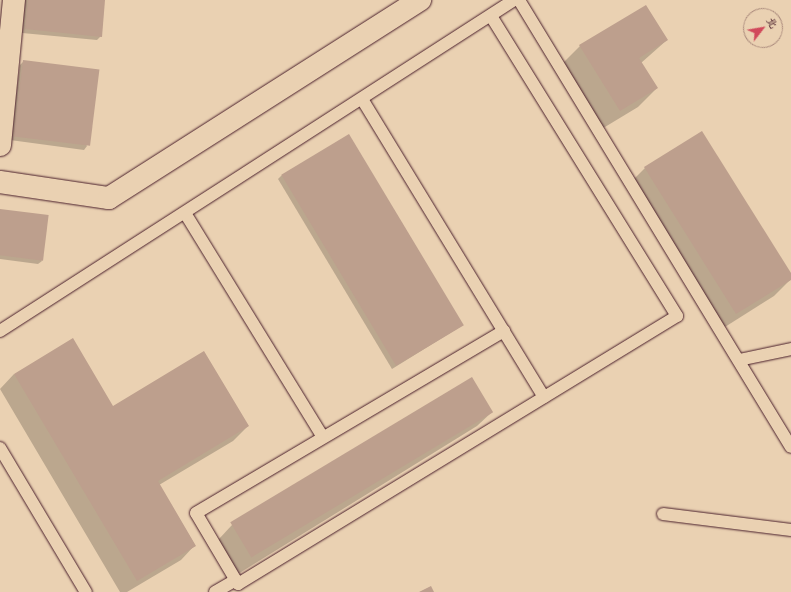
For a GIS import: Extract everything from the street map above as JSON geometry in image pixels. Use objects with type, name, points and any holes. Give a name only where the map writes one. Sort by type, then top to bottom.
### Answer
[{"type":"street","points":[[0,145],[14,0]]},
{"type":"street","points":[[0,182],[109,198],[420,0]]},
{"type":"lane","points":[[0,332],[514,0]]},
{"type":"lane","points":[[519,0],[791,447]]},
{"type":"lane","points":[[491,16],[677,316],[238,584],[196,514],[323,436],[504,331]]},
{"type":"lane","points":[[362,99],[544,397]]},
{"type":"lane","points":[[185,213],[323,436]]},
{"type":"lane","points":[[738,360],[791,349]]},
{"type":"lane","points":[[0,448],[86,592]]},
{"type":"lane","points":[[663,514],[791,530]]},
{"type":"lane","points":[[215,592],[236,580]]},
{"type":"building","points":[[28,0],[105,0],[102,37],[25,29]]},
{"type":"building","points":[[646,5],[668,40],[639,58],[658,88],[620,111],[579,45]]},
{"type":"building","points":[[23,60],[99,69],[90,146],[14,136]]},
{"type":"building","points":[[702,131],[791,273],[791,280],[736,314],[644,167]]},
{"type":"building","points":[[349,134],[464,325],[396,366],[281,175]]},
{"type":"building","points":[[0,209],[49,215],[43,261],[0,255]]},
{"type":"building","points":[[73,338],[113,406],[204,351],[249,426],[158,481],[196,546],[137,581],[14,374]]},
{"type":"building","points":[[472,377],[493,412],[251,557],[230,522]]},
{"type":"building","points":[[431,586],[434,592],[419,592]]}]
